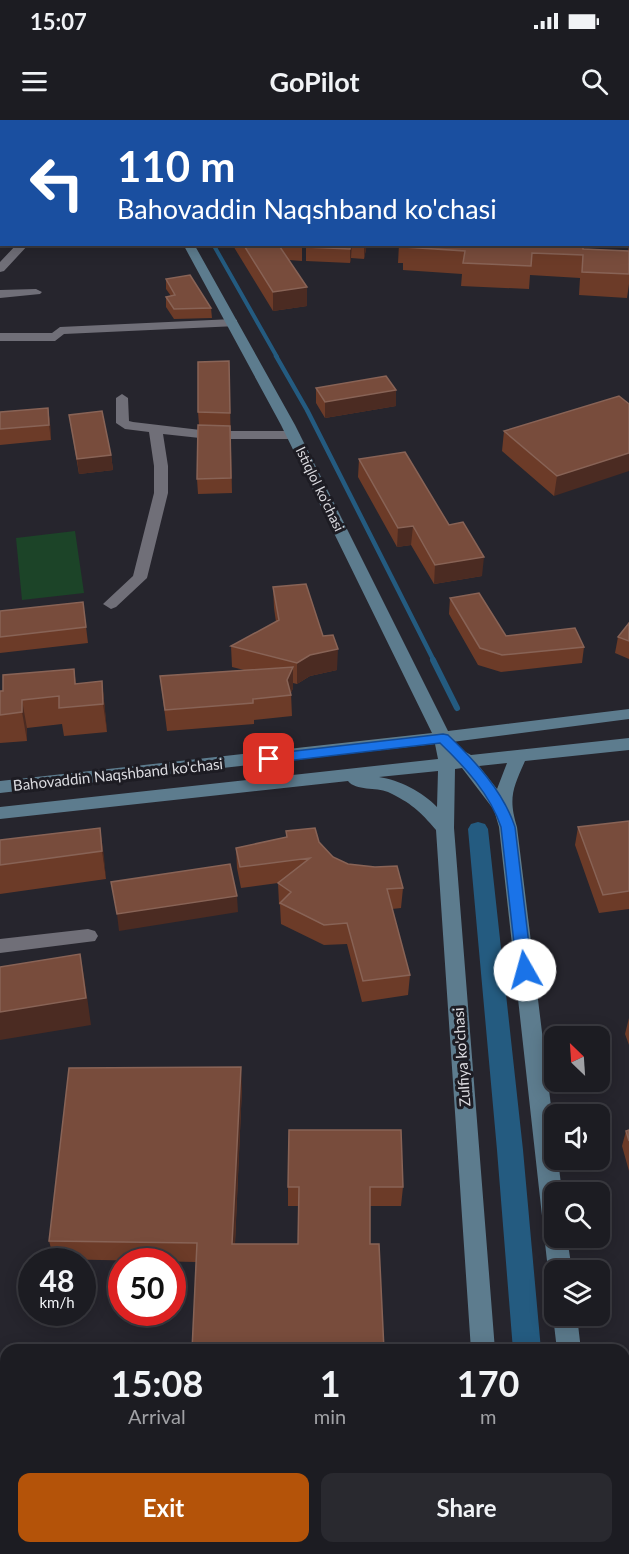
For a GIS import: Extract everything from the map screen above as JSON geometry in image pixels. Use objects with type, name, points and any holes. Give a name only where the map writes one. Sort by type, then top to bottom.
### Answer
[{"type":"main road","name":"Istiqlol ko'chasi","points":[[189,246],[293,435],[443,738]]},
{"type":"main road","name":"Bahovaddin Naqshband ko'chasi","points":[[0,787],[443,738],[629,714]]},
{"type":"main road","points":[[443,738],[468,762],[502,808],[508,827],[549,1182]]},
{"type":"main road","name":"Zulfiya ko'chasi","points":[[443,738],[447,765],[445,828],[483,1344]]},
{"type":"main road","name":"Bahovaddin Naqshband ko'chasi","points":[[0,813],[629,744]]},
{"type":"main road","points":[[502,808],[506,785],[519,756]]},
{"type":"main road","points":[[327,776],[389,785],[423,803],[445,828]]},
{"type":"main road","points":[[566,1326],[568,1344]]},
{"type":"street","points":[[0,269],[22,246]]},
{"type":"street","points":[[0,294],[36,292]]},
{"type":"street","points":[[0,337],[56,337],[60,331],[233,323]]},
{"type":"street","points":[[122,398],[123,423],[130,426],[209,435],[293,435]]},
{"type":"street","points":[[111,604],[140,578],[160,493],[161,466],[155,428]]},
{"type":"street","points":[[0,946],[88,936]]},
{"type":"green space","points":[[75,531],[84,593],[22,600],[16,538]]},
{"type":"building","points":[[244,246],[279,246],[307,287],[273,292]]},
{"type":"building","points":[[306,246],[351,246],[350,249]]},
{"type":"building","points":[[583,246],[583,249],[629,251],[629,274],[582,272],[583,255],[532,253],[531,266],[463,263],[465,251],[404,247]]},
{"type":"building","points":[[190,275],[211,308],[174,309],[166,297],[175,295],[166,279]]},
{"type":"building","points":[[229,361],[230,413],[198,412],[198,362]]},
{"type":"building","points":[[386,376],[396,390],[325,402],[316,388]]},
{"type":"building","points":[[619,396],[629,404],[629,453],[557,476],[504,431]]},
{"type":"building","points":[[48,408],[49,425],[0,429],[0,412]]},
{"type":"building","points":[[102,411],[111,455],[77,459],[69,415]]},
{"type":"building","points":[[198,425],[230,426],[231,478],[197,479]]},
{"type":"building","points":[[405,452],[449,525],[463,522],[484,557],[435,565],[413,526],[398,528],[359,459]]},
{"type":"building","points":[[306,584],[323,636],[333,635],[338,649],[310,655],[297,663],[231,646],[279,620],[273,587]]},
{"type":"building","points":[[479,593],[506,636],[575,628],[584,647],[502,655],[480,648],[450,598]]},
{"type":"building","points":[[83,602],[86,627],[0,637],[0,611]]},
{"type":"building","points":[[629,623],[629,641],[618,637]]},
{"type":"building","points":[[293,667],[287,680],[291,695],[253,699],[253,703],[165,710],[160,676]]},
{"type":"building","points":[[74,669],[75,684],[102,681],[103,704],[59,708],[59,696],[22,700],[22,712],[0,715],[3,675]]},
{"type":"building","points":[[629,821],[629,891],[603,895],[578,827]]},
{"type":"building","points":[[100,828],[102,851],[0,865],[0,840]]},
{"type":"building","points":[[315,828],[319,842],[333,857],[348,864],[375,867],[397,866],[403,888],[387,889],[410,975],[363,981],[347,923],[324,925],[280,903],[291,892],[278,883],[310,858],[240,867],[236,848],[287,837],[286,831]]},
{"type":"building","points":[[230,864],[237,896],[117,914],[111,882]]},
{"type":"building","points":[[80,954],[86,998],[0,1012],[0,967]]},
{"type":"building","points":[[241,1067],[232,1244],[298,1244],[299,1187],[288,1187],[289,1130],[401,1130],[403,1187],[370,1187],[370,1244],[379,1244],[384,1344],[192,1344],[197,1243],[49,1241],[69,1068]]},
{"type":"waterway","points":[[214,246],[277,357]]},
{"type":"waterway","points":[[276,356],[307,410],[434,661]]},
{"type":"waterway","points":[[433,660],[457,708]]},
{"type":"waterway","points":[[478,829],[526,1344]]},
{"type":"route","points":[[269,759],[443,738],[468,762],[502,808],[508,827],[525,970]]}]
